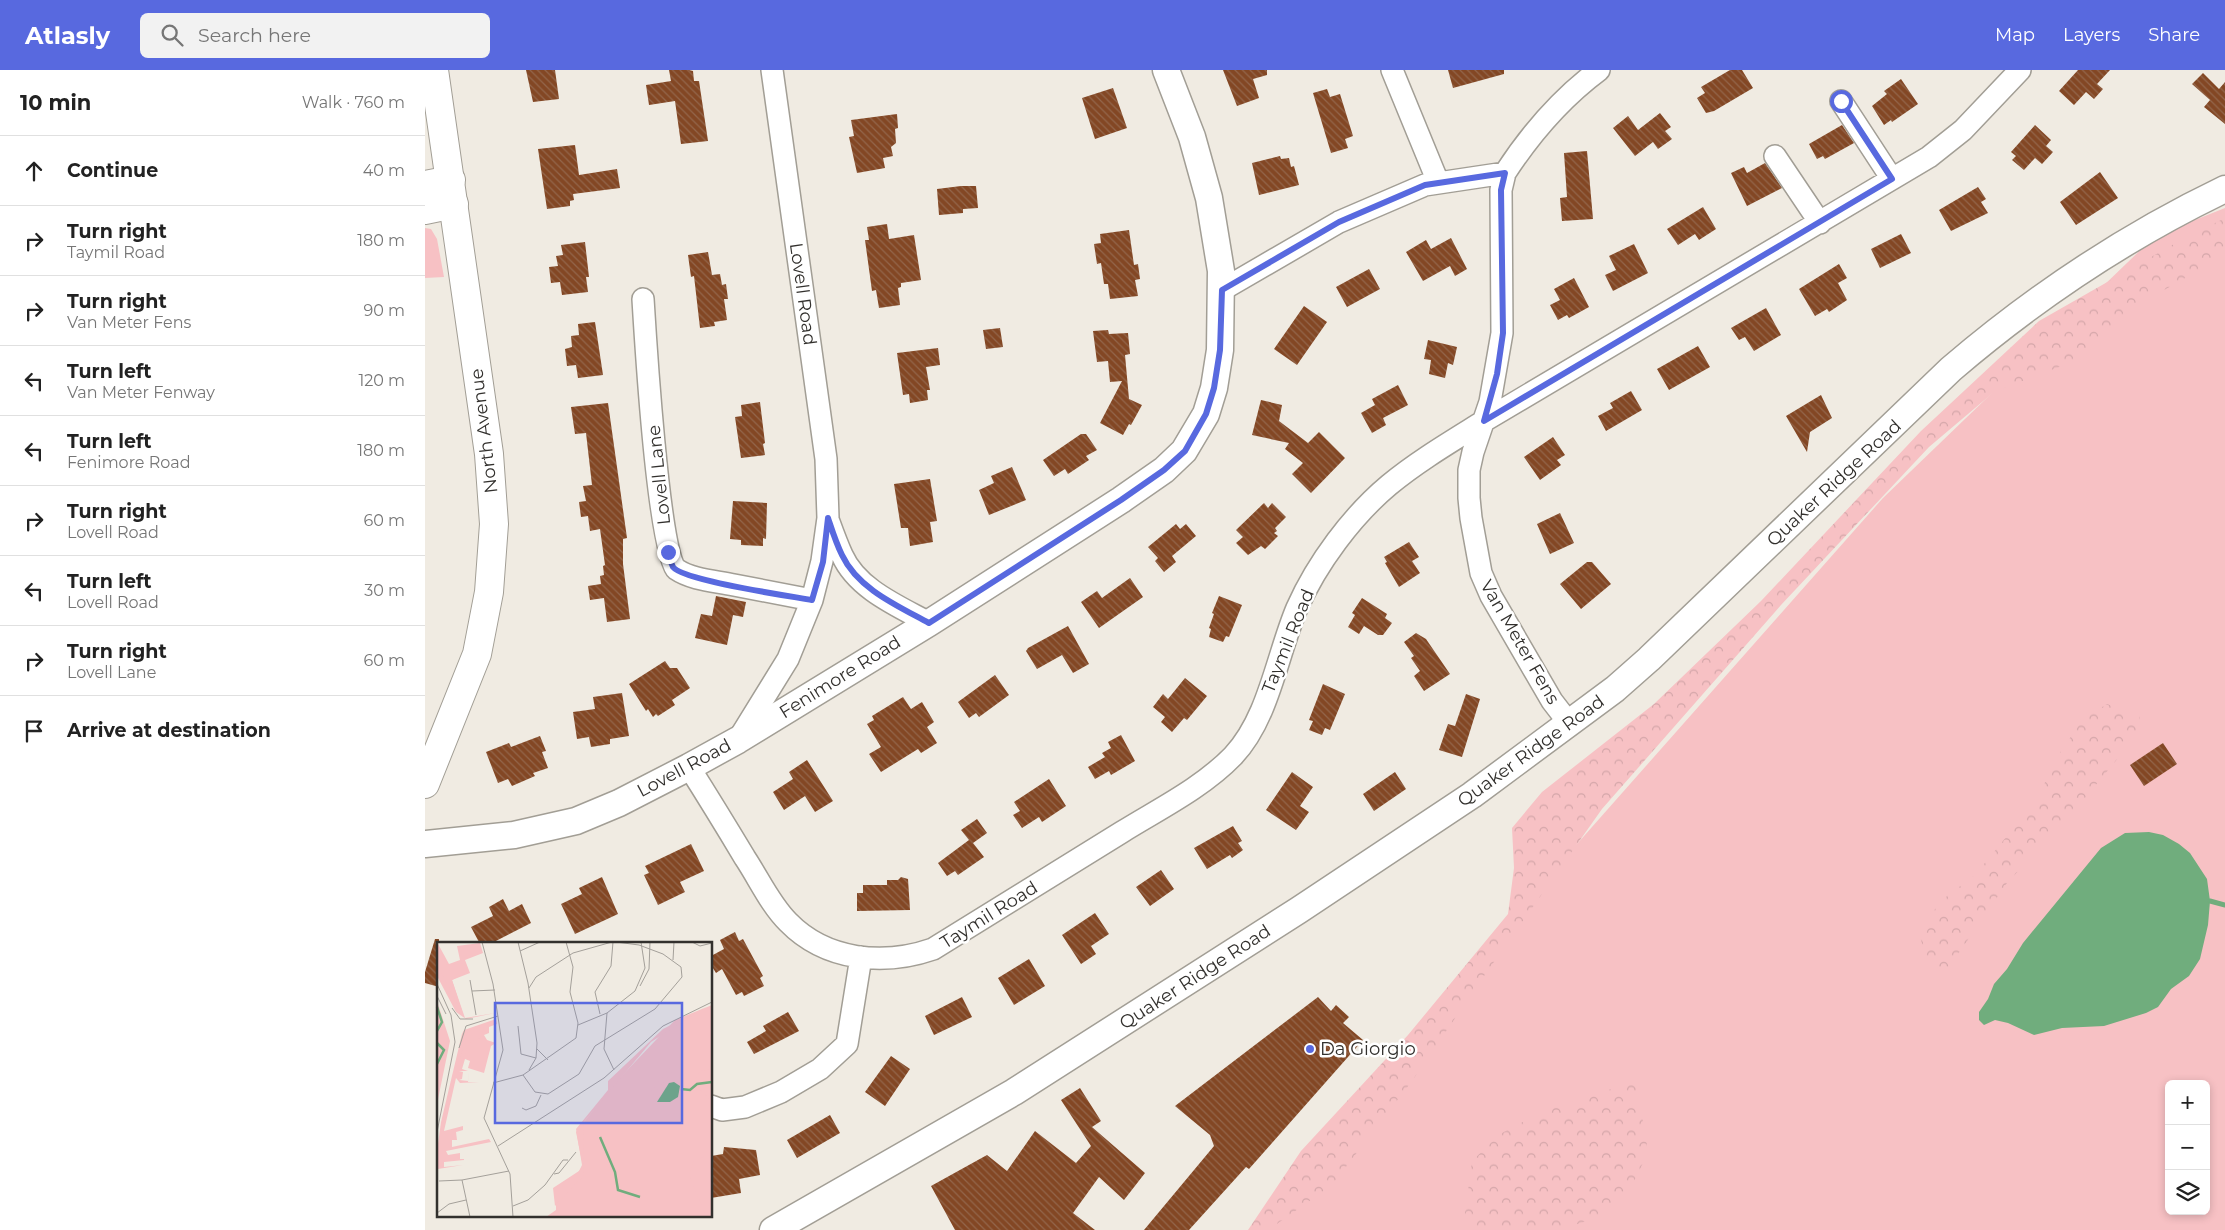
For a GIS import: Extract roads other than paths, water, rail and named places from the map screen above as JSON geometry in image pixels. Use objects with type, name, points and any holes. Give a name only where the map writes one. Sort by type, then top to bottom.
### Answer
[{"type":"main road","name":"North Avenue","points":[[425,784],[477,654],[485,622],[494,524],[489,454],[443,190],[434,70]]},
{"type":"main road","points":[[425,210],[443,190]]},
{"type":"street","name":"Lovell Road","points":[[425,844],[514,835],[576,821],[689,767],[738,740],[788,660],[812,600],[823,562],[828,518],[826,459],[772,70]]},
{"type":"street","name":"Fenimore Road","points":[[738,740],[929,623],[1121,500],[1164,470],[1185,451],[1206,414],[1214,388],[1220,350],[1222,290],[1221,271],[1209,198],[1193,137],[1166,70]]},
{"type":"street","points":[[1393,70],[1437,182]]},
{"type":"street","points":[[1222,290],[1339,222],[1425,185],[1505,173],[1527,140],[1551,112],[1579,85],[1599,70]]},
{"type":"street","name":"Taymil Road","points":[[689,767],[778,911],[805,937],[844,954],[877,960],[914,956],[933,949],[1186,793],[1233,756],[1259,715],[1297,608],[1321,565],[1367,506],[1388,486],[1413,467],[1484,421],[1929,157],[1963,130],[2020,70]]},
{"type":"street","points":[[1841,101],[1892,179]]},
{"type":"street","points":[[1775,156],[1820,223]]},
{"type":"street","name":"Van Meter Fens","points":[[1505,173],[1501,190],[1503,333],[1497,374],[1469,470],[1469,498],[1475,550],[1481,573],[1491,596],[1553,701],[1569,723]]},
{"type":"street","name":"Quaker Ridge Road","points":[[773,1230],[1014,1092],[1299,910],[1472,795],[1615,689],[1649,659],[1951,369],[1995,332],[2042,298],[2139,234],[2225,189]]},
{"type":"street","name":"Lovell Lane","points":[[643,299],[656,463],[668,552],[673,567],[684,574],[704,579],[812,600]]},
{"type":"street","name":"Lovell Road","points":[[828,518],[842,556],[853,571],[881,597],[929,623]]},
{"type":"street","points":[[713,1107],[723,1110],[745,1107],[781,1092],[820,1069],[847,1044],[861,957]]},
{"type":"waterway","points":[[2210,901],[2225,905]]},
{"type":"place","name":"Da Giorgio","points":[[1310,1049]]}]
